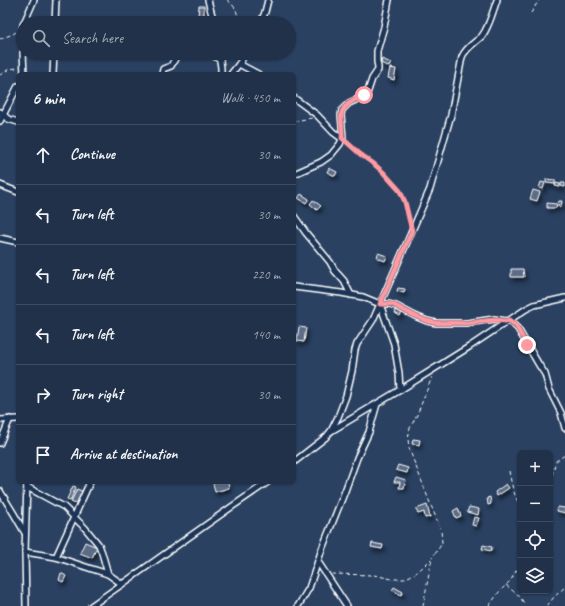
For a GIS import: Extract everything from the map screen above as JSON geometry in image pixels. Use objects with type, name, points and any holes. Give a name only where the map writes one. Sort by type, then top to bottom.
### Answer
[{"type":"street","points":[[27,16],[34,0]]},
{"type":"street","points":[[55,16],[56,0]]},
{"type":"street","points":[[208,0],[212,16]]},
{"type":"street","points":[[264,16],[268,0]]},
{"type":"street","points":[[296,173],[328,158],[334,152],[340,144],[342,138],[342,110],[349,103],[368,92],[372,79],[378,70],[377,51],[384,27],[389,0]]},
{"type":"street","points":[[296,460],[326,437],[331,431],[338,417],[346,396],[357,344],[371,323],[380,304],[430,189],[451,115],[462,57],[470,45],[482,35],[489,22],[497,0]]},
{"type":"street","points":[[24,60],[24,72]]},
{"type":"street","points":[[53,72],[54,60]]},
{"type":"street","points":[[162,72],[163,69],[171,66],[174,60]]},
{"type":"street","points":[[220,60],[221,72]]},
{"type":"street","points":[[233,72],[242,60]]},
{"type":"street","points":[[239,64],[254,72]]},
{"type":"street","points":[[0,121],[2,114],[16,89]]},
{"type":"street","points":[[296,100],[318,117],[336,135],[342,138]]},
{"type":"street","points":[[2,114],[8,119],[16,121]]},
{"type":"street","points":[[0,185],[16,191]]},
{"type":"street","points":[[296,219],[344,281],[351,295]]},
{"type":"street","points":[[0,238],[16,242]]},
{"type":"street","points":[[296,287],[341,293],[363,297],[380,304],[392,304],[415,316],[436,323],[467,323],[509,320],[518,329],[538,365],[545,374],[549,388],[561,413],[565,428]]},
{"type":"street","points":[[331,431],[469,347],[526,309],[534,305],[564,298],[565,291]]},
{"type":"street","points":[[380,304],[396,354],[400,390]]},
{"type":"street","points":[[298,606],[309,588],[322,549],[357,458],[369,432],[377,404]]},
{"type":"street","points":[[0,443],[10,419]]},
{"type":"street","points":[[0,420],[16,419]]},
{"type":"street","points":[[56,557],[89,484]]},
{"type":"street","points":[[91,606],[265,484]]},
{"type":"street","points":[[26,606],[25,534],[27,485],[64,507],[85,528],[99,545],[108,574]]},
{"type":"street","points":[[0,491],[25,534]]},
{"type":"street","points":[[25,552],[56,557],[108,574],[122,584]]},
{"type":"street","points":[[318,562],[347,606]]},
{"type":"path","points":[[227,0],[234,6],[238,16]]},
{"type":"path","points":[[531,13],[539,0]]},
{"type":"path","points":[[0,39],[16,31]]},
{"type":"path","points":[[0,75],[9,69],[24,67]]},
{"type":"path","points":[[296,121],[318,117]]},
{"type":"path","points":[[342,138],[379,168],[400,191],[405,202],[412,231]]},
{"type":"path","points":[[325,574],[361,574],[392,579],[404,579],[416,573],[432,558],[442,543],[441,530],[409,448],[408,439],[410,428],[417,415],[436,367]]},
{"type":"path","points":[[553,472],[556,461],[565,455]]},
{"type":"path","points":[[509,471],[517,500]]},
{"type":"path","points":[[423,606],[432,558]]},
{"type":"path","points":[[489,606],[511,580],[517,570]]},
{"type":"path","points":[[506,585],[520,597],[526,606]]},
{"type":"path","points":[[547,606],[565,587]]},
{"type":"building","points":[[199,6],[204,6],[204,16],[198,16]]},
{"type":"building","points":[[382,59],[391,63],[389,67],[381,63]]},
{"type":"building","points":[[390,68],[396,69],[394,80],[388,78]]},
{"type":"building","points":[[329,168],[337,172],[335,176],[327,172]]},
{"type":"building","points":[[546,179],[555,180],[555,184],[546,183]]},
{"type":"building","points":[[541,182],[545,183],[543,189],[539,188]]},
{"type":"building","points":[[556,183],[560,184],[560,187],[555,186]]},
{"type":"building","points":[[561,183],[565,183],[565,187],[561,186]]},
{"type":"building","points":[[533,190],[540,192],[537,201],[530,199]]},
{"type":"building","points":[[301,194],[309,199],[306,203],[298,198]]},
{"type":"building","points":[[313,200],[321,206],[317,210],[310,204]]},
{"type":"building","points":[[559,201],[562,201],[561,207],[558,206]]},
{"type":"building","points":[[547,203],[557,204],[556,208],[547,208]]},
{"type":"building","points":[[378,253],[387,256],[385,261],[377,258]]},
{"type":"building","points":[[511,269],[523,269],[524,277],[511,277]]},
{"type":"building","points":[[398,288],[405,289],[404,293],[397,291]]},
{"type":"building","points":[[396,309],[402,312],[400,316],[395,313]]},
{"type":"building","points":[[299,327],[306,328],[304,342],[297,341]]},
{"type":"building","points":[[413,439],[420,440],[419,445],[412,444]]},
{"type":"building","points":[[398,465],[408,468],[407,473],[396,470]]},
{"type":"building","points":[[396,477],[406,480],[404,488],[399,488],[400,482],[394,482]]},
{"type":"building","points":[[213,484],[228,484],[229,488],[215,492]]},
{"type":"building","points":[[506,484],[509,488],[497,496],[495,492]]},
{"type":"building","points":[[73,486],[76,487],[70,501],[67,499]]},
{"type":"building","points":[[77,489],[84,492],[78,505],[71,502]]},
{"type":"building","points":[[490,497],[491,504],[488,505],[487,498]]},
{"type":"building","points":[[427,505],[430,517],[425,518],[424,512],[418,514],[416,509]]},
{"type":"building","points":[[469,507],[479,509],[478,515],[467,512]]},
{"type":"building","points":[[558,507],[565,508],[565,513],[557,511]]},
{"type":"building","points":[[458,508],[461,516],[456,518],[453,511]]},
{"type":"building","points":[[474,517],[479,518],[476,526],[472,525]]},
{"type":"building","points":[[85,542],[97,547],[92,558],[80,553]]},
{"type":"building","points":[[372,543],[383,545],[382,549],[371,547]]},
{"type":"building","points":[[483,545],[492,547],[491,551],[482,549]]},
{"type":"building","points":[[61,573],[66,576],[63,582],[59,580]]},
{"type":"building","points":[[394,587],[403,592],[401,595],[392,590]]},
{"type":"route","points":[[364,95],[346,105],[342,110],[342,138],[383,172],[400,191],[405,202],[412,231],[380,304],[392,304],[415,316],[436,323],[467,323],[498,319],[506,321],[509,320],[516,326],[527,345]]}]
